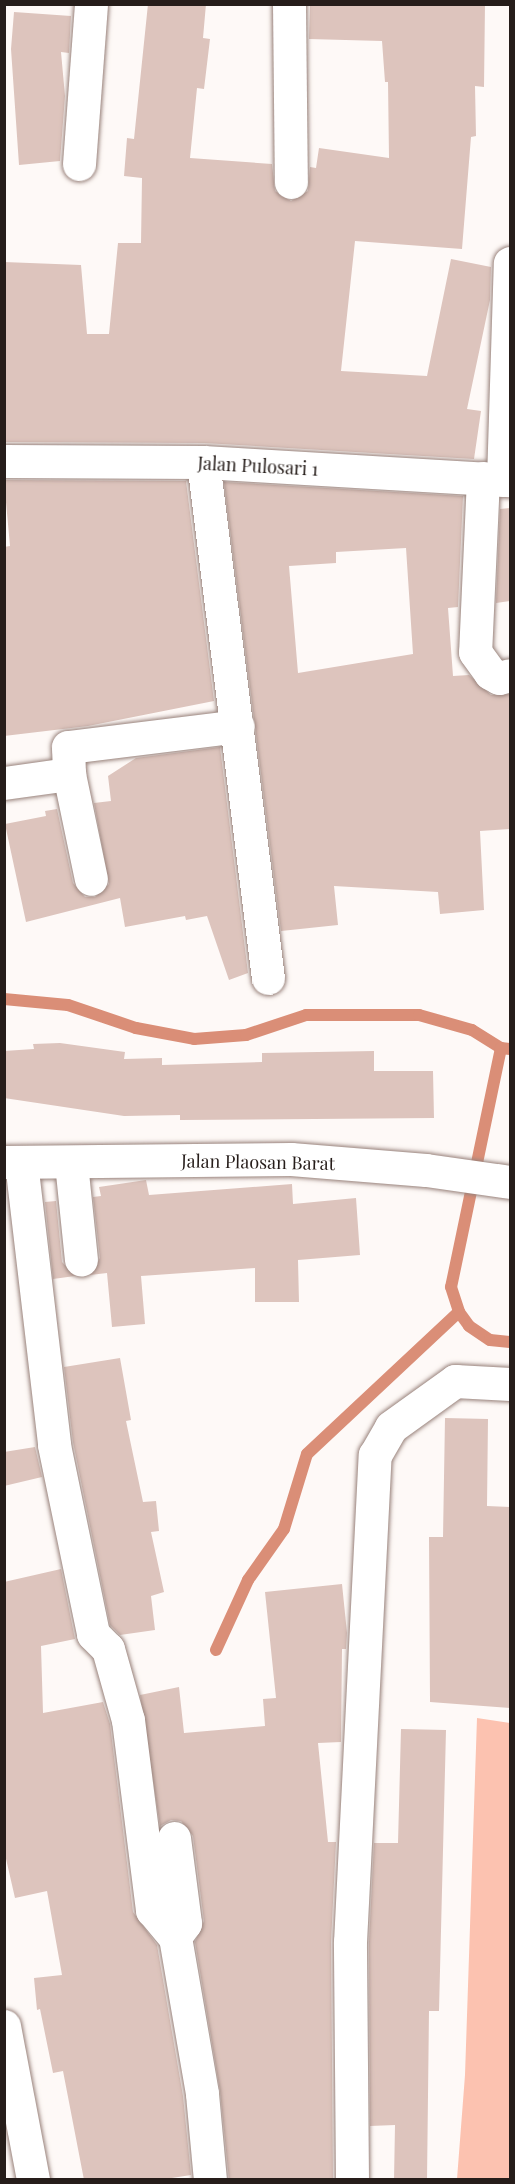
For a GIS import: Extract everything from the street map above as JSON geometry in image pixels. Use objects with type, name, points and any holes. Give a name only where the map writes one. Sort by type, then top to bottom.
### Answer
[{"type":"street","points":[[80,164],[91,4]]},
{"type":"street","points":[[289,4],[291,182]]},
{"type":"street","points":[[510,263],[499,480],[475,652],[490,673],[499,678],[510,675]]},
{"type":"street","name":"Jalan Pulosari 1","points":[[4,461],[203,462],[499,480]]},
{"type":"street","points":[[203,462],[268,978]]},
{"type":"street","points":[[91,879],[69,774],[68,747],[238,726]]},
{"type":"street","points":[[4,783],[69,774]]},
{"type":"street","name":"Jalan Plaosan Barat","points":[[13,1162],[291,1159],[426,1170],[510,1182]]},
{"type":"street","points":[[13,1162],[54,1445],[93,1634],[108,1649],[128,1720],[152,1910],[175,1937],[202,2094],[210,2180]]},
{"type":"street","points":[[71,1163],[81,1259]]},
{"type":"street","points":[[352,2180],[350,1942],[375,1455],[392,1427],[455,1381],[510,1384]]},
{"type":"street","points":[[174,1838],[185,1923],[175,1937]]},
{"type":"street","points":[[4,2025],[33,2180]]},
{"type":"shaded area","points":[[477,1718],[510,1723],[510,2179],[457,2179],[465,2075]]},
{"type":"building","points":[[148,4],[206,4],[203,38],[210,39],[204,89],[197,88],[190,158],[272,164],[275,191],[291,201],[308,191],[310,167],[316,168],[319,148],[389,158],[388,82],[385,82],[382,41],[309,39],[310,4],[485,4],[484,87],[475,86],[476,136],[471,137],[462,249],[355,241],[341,371],[427,376],[451,259],[491,267],[490,300],[467,409],[481,411],[474,459],[204,443],[4,442],[4,262],[81,265],[87,334],[109,334],[118,243],[141,243],[142,178],[124,176],[127,138],[134,139]]},
{"type":"building","points":[[14,12],[71,16],[69,53],[61,52],[65,96],[60,161],[19,165],[11,49]]},
{"type":"building","points":[[4,480],[186,481],[214,701],[88,726],[4,736],[4,547],[10,546]]},
{"type":"building","points":[[224,482],[463,496],[458,607],[448,608],[453,676],[469,675],[491,695],[510,694],[510,829],[480,831],[484,910],[440,914],[438,892],[334,886],[338,925],[281,931]],"holes":[[[406,548],[413,654],[298,673],[289,566],[336,563],[336,552]]]},
{"type":"building","points":[[510,508],[510,601],[496,603],[500,509]]},
{"type":"building","points":[[220,747],[248,973],[229,980],[207,916],[186,920],[185,916],[125,927],[120,898],[26,922],[5,824],[46,816],[45,811],[57,809],[73,883],[85,897],[95,897],[109,884],[94,803],[111,801],[108,776],[136,758]]},
{"type":"building","points":[[60,1043],[125,1052],[124,1059],[162,1058],[162,1065],[262,1062],[262,1053],[374,1051],[374,1071],[433,1071],[434,1118],[180,1120],[180,1115],[124,1116],[4,1098],[4,1051],[34,1049],[33,1044]]},
{"type":"building","points":[[146,1180],[149,1195],[292,1184],[293,1204],[356,1198],[360,1255],[298,1260],[299,1302],[255,1302],[255,1268],[141,1276],[145,1324],[112,1327],[107,1273],[90,1275],[100,1258],[93,1197],[101,1196],[99,1187]]},
{"type":"building","points":[[56,1201],[62,1262],[75,1276],[53,1279],[45,1202]]},
{"type":"building","points":[[120,1358],[131,1420],[126,1421],[143,1502],[156,1501],[159,1531],[151,1532],[164,1592],[151,1596],[155,1630],[120,1635],[110,1625],[73,1442],[64,1367]]},
{"type":"building","points":[[445,1418],[488,1419],[487,1506],[510,1507],[510,1708],[430,1702],[429,1537],[443,1537]]},
{"type":"building","points":[[35,1447],[42,1477],[4,1486],[4,1452]]},
{"type":"building","points":[[61,1569],[75,1639],[41,1646],[43,1713],[103,1702],[110,1724],[133,1912],[157,1945],[183,2096],[191,2175],[159,2180],[84,2180],[63,2071],[53,2073],[40,2009],[37,2010],[34,1978],[62,1975],[47,1891],[15,1898],[4,1850],[4,1582]]},
{"type":"building","points":[[342,1584],[347,1633],[346,1649],[342,1649],[341,1742],[318,1743],[328,1842],[336,1842],[331,1942],[333,2180],[229,2180],[220,2091],[195,1942],[204,1921],[193,1836],[181,1821],[171,1820],[160,1826],[140,1695],[179,1687],[184,1733],[265,1726],[263,1699],[276,1698],[265,1592]]},
{"type":"building","points":[[401,1729],[446,1730],[439,2011],[429,2011],[427,2180],[394,2180],[395,2125],[370,2126],[369,1942],[374,1843],[398,1843]]},
{"type":"waterway","points":[[4,999],[68,1005],[136,1028],[194,1039],[246,1035],[306,1015],[419,1015],[472,1030],[501,1048],[510,1049]]},
{"type":"waterway","points":[[501,1048],[451,1287],[459,1312],[469,1326],[490,1340],[510,1342]]},
{"type":"waterway","points":[[216,1650],[248,1580],[284,1529],[307,1454],[459,1312]]}]
